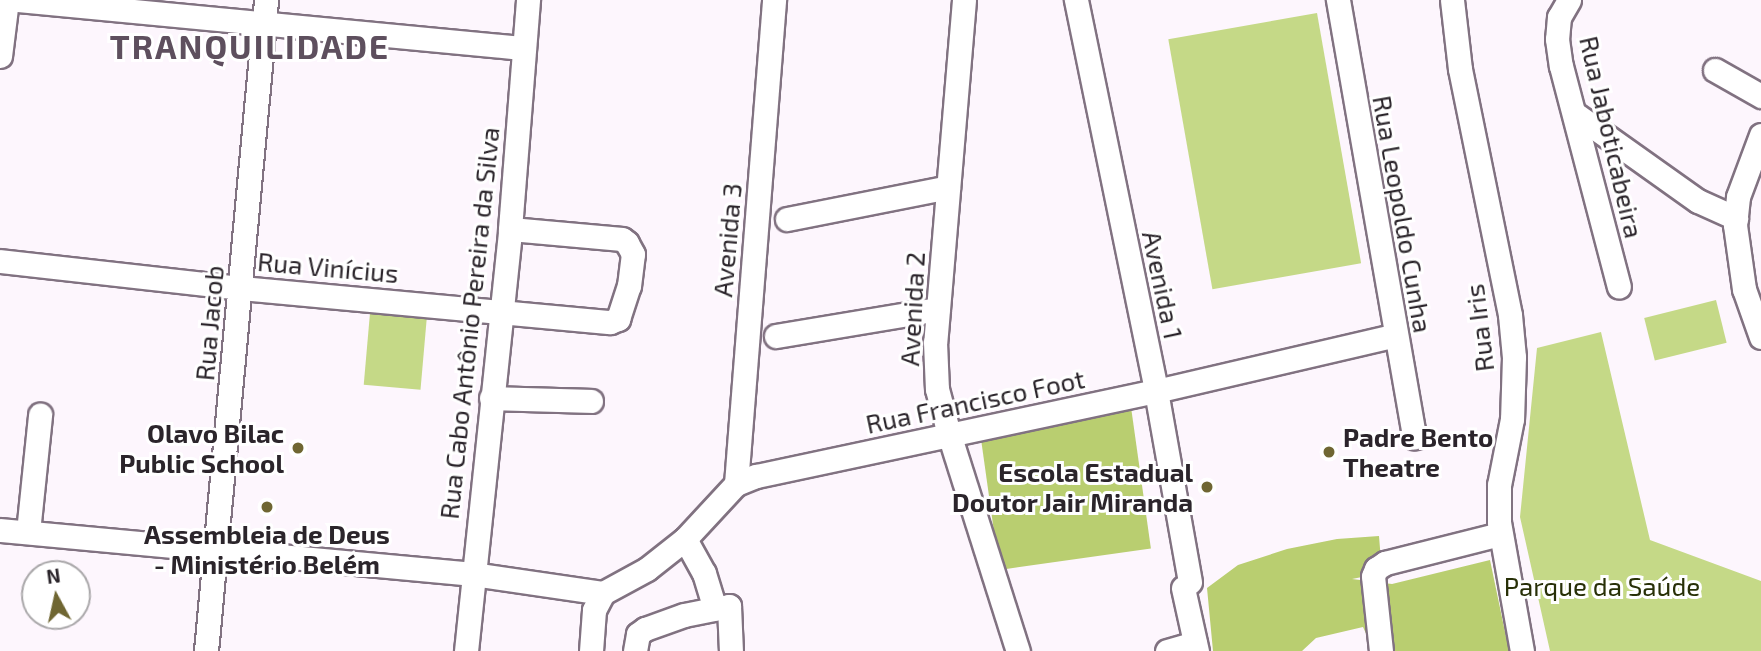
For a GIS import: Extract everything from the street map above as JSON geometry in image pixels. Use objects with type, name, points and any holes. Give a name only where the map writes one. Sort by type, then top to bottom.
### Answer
[{"type":"street","points":[[0,55],[7,0]]},
{"type":"street","points":[[18,0],[522,48]]},
{"type":"street","name":"Rua Jacob","points":[[206,651],[266,0]]},
{"type":"street","name":"Rua Cabo Antônio Pereira da Silva","points":[[466,651],[510,229],[522,48],[528,0]]},
{"type":"street","name":"Avenida 3","points":[[736,484],[775,0]]},
{"type":"street","name":"Avenida 2","points":[[964,0],[938,309],[937,389],[1018,651]]},
{"type":"street","name":"Avenida 1","points":[[1076,0],[1156,391],[1196,647]]},
{"type":"street","name":"Rua Leopoldo Cunha","points":[[1338,0],[1414,437]]},
{"type":"street","name":"Rua Iris","points":[[1452,0],[1460,69],[1510,315],[1514,357],[1512,419],[1499,485],[1500,534],[1522,651]]},
{"type":"street","name":"Rua Jaboticabeira","points":[[1569,0],[1559,17],[1557,39],[1561,66],[1619,287]]},
{"type":"street","points":[[1715,70],[1761,96]]},
{"type":"street","points":[[1574,113],[1698,201],[1736,218]]},
{"type":"street","points":[[1761,135],[1738,197],[1736,218],[1744,289],[1761,337]]},
{"type":"street","points":[[787,219],[948,187]]},
{"type":"street","name":"Rua Vinícius","points":[[0,261],[241,288],[610,322],[618,319],[623,310],[633,254],[622,239],[510,229]]},
{"type":"street","points":[[776,336],[938,309]]},
{"type":"street","name":"Rua Francisco Foot","points":[[603,593],[647,569],[685,539],[736,484],[756,476],[1156,391],[1396,335]]},
{"type":"street","points":[[491,398],[591,401]]},
{"type":"street","points":[[28,532],[40,415]]},
{"type":"street","points":[[0,530],[473,574],[603,593],[594,610],[591,651]]},
{"type":"street","points":[[1381,651],[1373,576],[1376,569],[1385,563],[1500,534]]},
{"type":"street","points":[[685,539],[704,573],[715,608]]},
{"type":"street","points":[[635,651],[635,641],[645,629],[729,606],[731,651]]},
{"type":"street","points":[[1167,651],[1196,647]]},
{"type":"green space","points":[[1317,13],[1361,263],[1212,289],[1168,39]]},
{"type":"green space","points":[[1716,300],[1727,343],[1655,361],[1644,318]]},
{"type":"green space","points":[[370,313],[427,318],[421,390],[364,385]]},
{"type":"green space","name":"Parque da Saúde","points":[[1601,332],[1650,540],[1761,581],[1761,651],[1550,651],[1520,517],[1537,348]]},
{"type":"green space","points":[[1131,407],[1151,549],[999,570],[979,428]]},
{"type":"green space","points":[[1379,536],[1382,573],[1352,579],[1392,584],[1490,560],[1509,651],[1374,651],[1363,627],[1316,638],[1302,651],[1213,651],[1207,588],[1238,565],[1287,549],[1337,539]]},
{"type":"place","name":"Olavo Bilac Public School","points":[[298,448]]},
{"type":"place","name":"Padre Bento Theatre","points":[[1329,452]]},
{"type":"place","name":"Escola Estadual Doutor Jair Miranda","points":[[1207,487]]},
{"type":"place","name":"Assembleia de Deus - Ministério Belém","points":[[267,507]]},
{"type":"district","name":"TRANQUILIDADE","points":[[250,47]]}]
